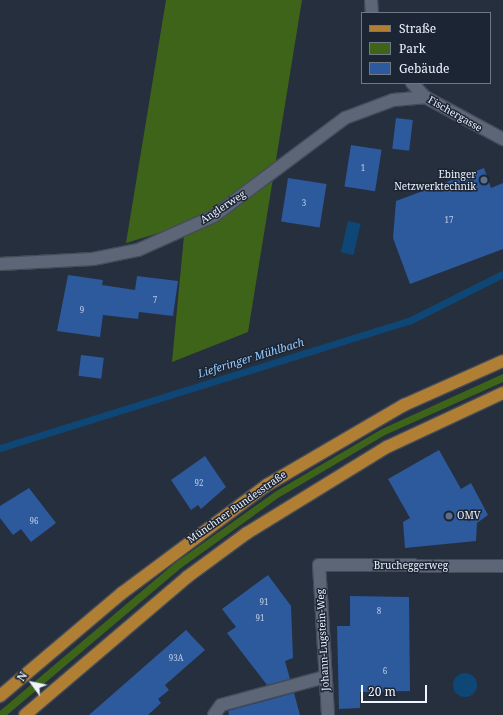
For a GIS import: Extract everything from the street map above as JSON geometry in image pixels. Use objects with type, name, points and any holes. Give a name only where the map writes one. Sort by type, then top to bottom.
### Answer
[{"type":"main road","name":"Münchner Bundesstraße","points":[[0,696],[122,593],[267,485],[404,405],[503,361]]},
{"type":"main road","points":[[24,715],[163,597],[246,533],[387,447],[503,393]]},
{"type":"street","points":[[371,0],[372,12]]},
{"type":"street","name":"Fischergasse","points":[[413,84],[425,97],[503,139]]},
{"type":"street","name":"Anglerweg","points":[[0,264],[93,259],[138,250],[214,216],[345,118],[393,100],[425,97]]},
{"type":"street","name":"Brucheggerweg","points":[[319,565],[503,566]]},
{"type":"street","name":"Johann-Lugstein-Weg","points":[[319,565],[328,715]]},
{"type":"street","points":[[214,715],[221,705],[325,678]]},
{"type":"green space","points":[[166,0],[302,0],[248,332],[172,362],[185,225],[126,243]]},
{"type":"green space","points":[[503,374],[503,382],[385,435],[278,498],[181,568],[7,715],[0,715],[0,711],[175,563],[275,492],[382,429]]},
{"type":"water","points":[[348,221],[361,224],[353,255],[341,252]]},
{"type":"water","points":[[465,673],[474,676],[477,685],[474,694],[465,697],[456,694],[453,685],[456,676]]},
{"type":"building","points":[[396,118],[413,120],[409,151],[392,149]]},
{"type":"building","points":[[351,145],[382,150],[375,191],[344,186]]},
{"type":"building","points":[[484,168],[491,188],[503,183],[503,249],[410,284],[393,238],[396,201]]},
{"type":"building","points":[[288,178],[327,184],[320,228],[281,221]]},
{"type":"building","points":[[68,275],[103,280],[102,285],[135,290],[137,276],[178,281],[173,316],[139,312],[138,319],[103,315],[100,337],[57,331]]},
{"type":"building","points":[[81,355],[104,358],[101,379],[78,376]]},
{"type":"building","points":[[439,450],[461,489],[471,483],[488,515],[477,523],[476,541],[405,548],[403,522],[410,518],[388,479]]},
{"type":"building","points":[[205,456],[226,487],[201,509],[198,505],[191,510],[171,480]]},
{"type":"building","points":[[29,488],[56,523],[31,542],[21,529],[13,535],[0,518],[0,506]]},
{"type":"building","points":[[268,575],[291,606],[293,658],[285,661],[290,679],[267,685],[227,633],[236,627],[222,609]]},
{"type":"building","points":[[350,596],[409,597],[410,691],[360,692],[360,708],[339,709],[337,626],[350,626]]},
{"type":"building","points":[[186,630],[205,650],[165,685],[169,690],[158,699],[161,703],[148,715],[89,715]]},
{"type":"building","points":[[294,693],[300,715],[229,715],[228,711]]},
{"type":"waterway","name":"Lieferinger Mühlbach","points":[[0,448],[409,321],[503,274]]},
{"type":"place","name":"Ebinger Netzwerktechnik","points":[[484,180]]},
{"type":"place","name":"OMV","points":[[449,516]]}]
